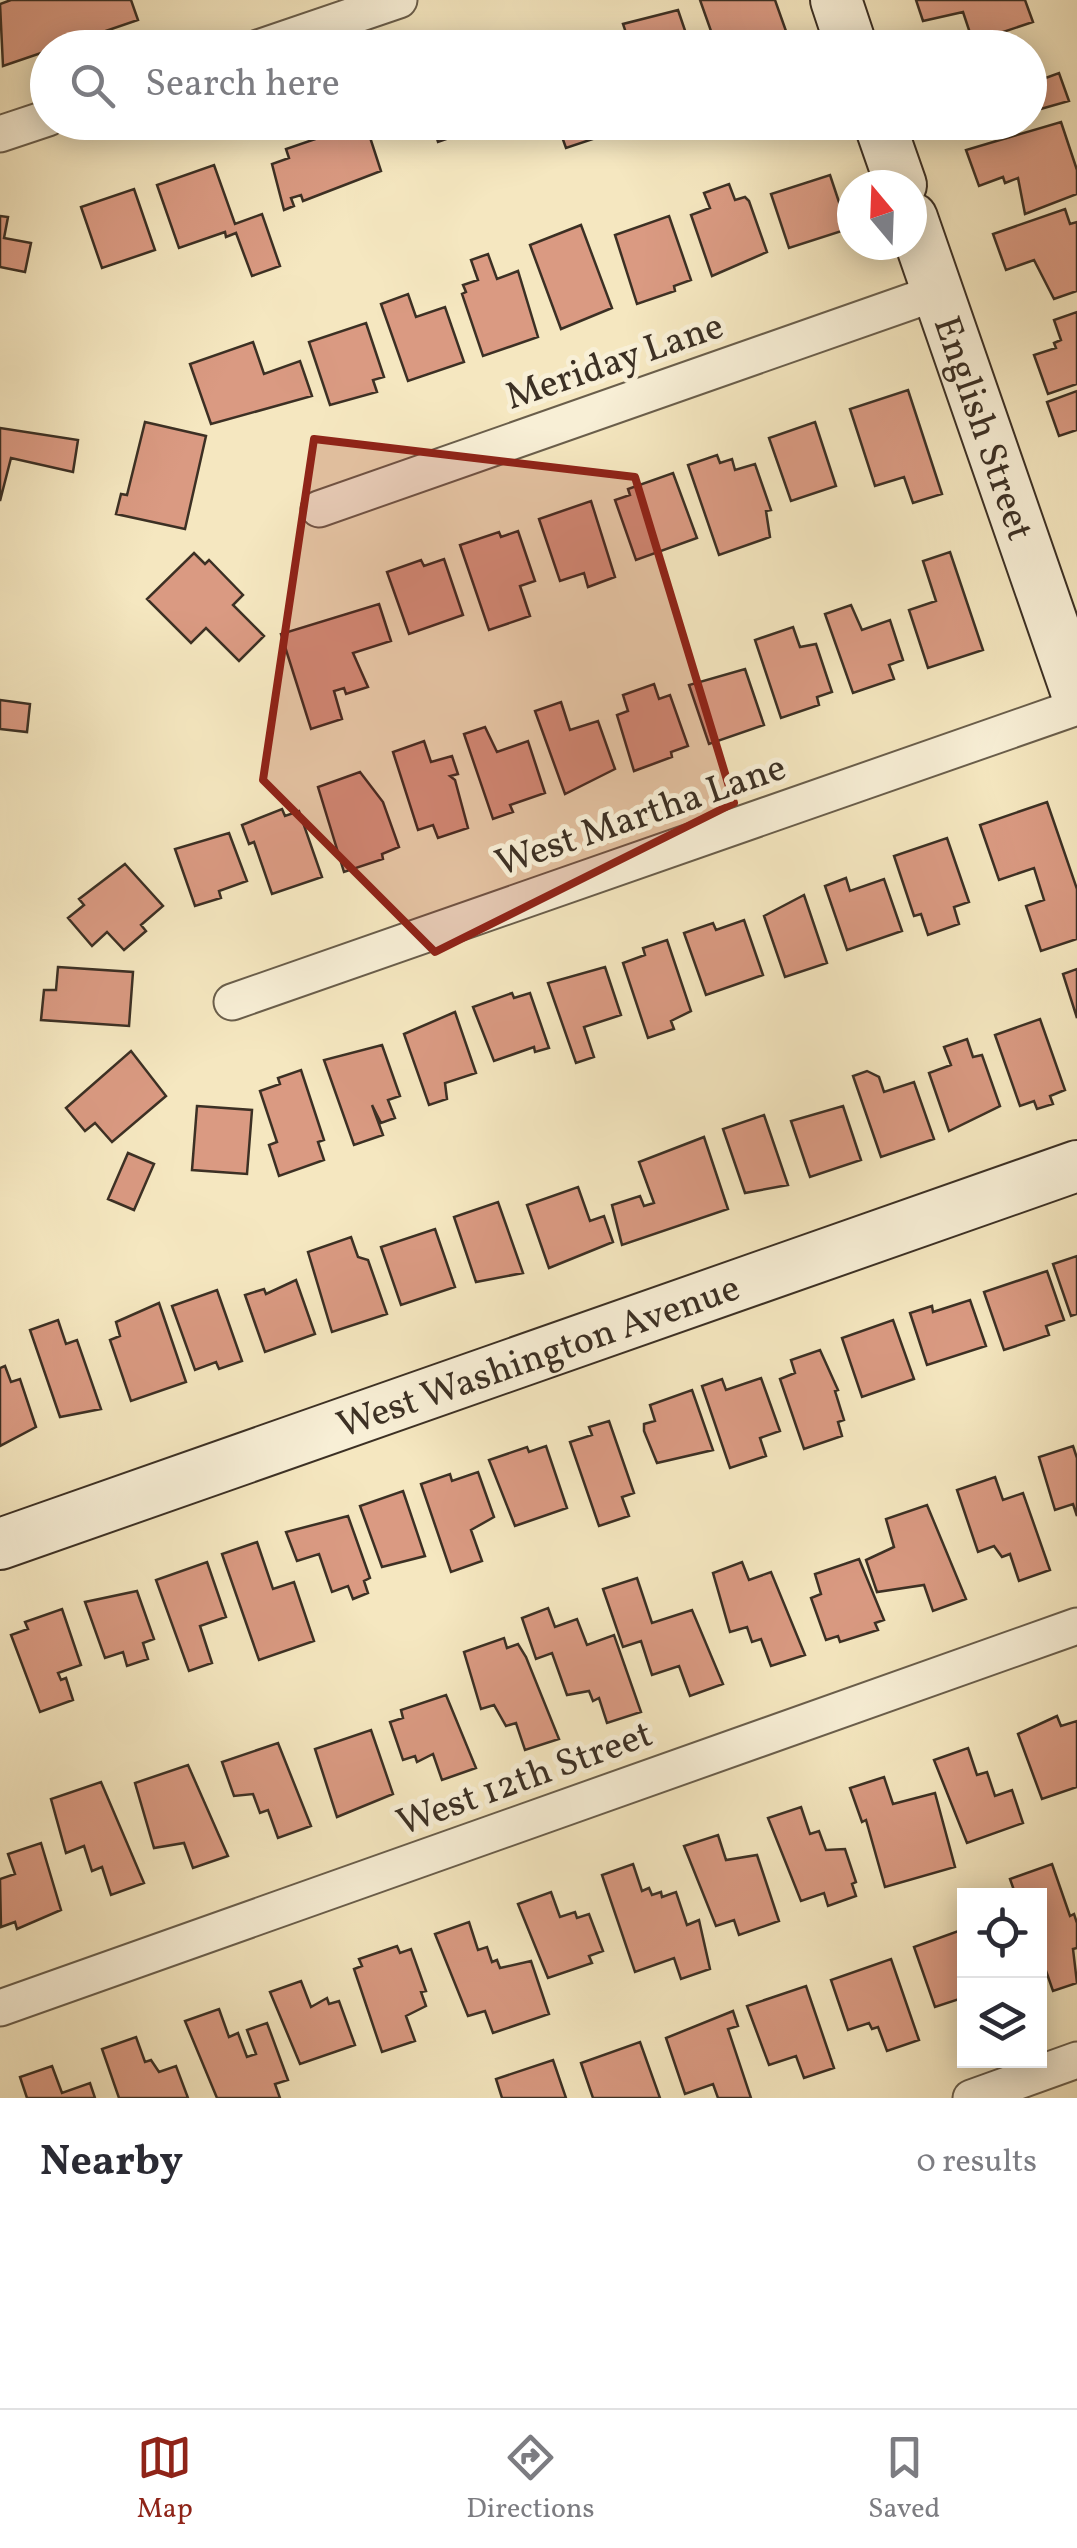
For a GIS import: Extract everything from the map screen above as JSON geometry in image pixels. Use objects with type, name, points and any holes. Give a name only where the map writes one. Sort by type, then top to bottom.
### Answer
[{"type":"street","points":[[311,30],[399,0]]},
{"type":"street","points":[[836,0],[846,30]]},
{"type":"street","points":[[0,134],[30,124]]},
{"type":"street","points":[[885,140],[895,170]]},
{"type":"street","name":"English Street","points":[[927,260],[1077,694]]},
{"type":"street","name":"Meriday Lane","points":[[318,509],[938,292]]},
{"type":"street","name":"West Martha Lane","points":[[232,1002],[1077,707]]},
{"type":"street","name":"West Washington Avenue","points":[[0,1544],[1077,1166]]},
{"type":"street","name":"West 12th Street","points":[[0,2008],[1077,1626]]},
{"type":"street","points":[[971,2098],[1077,2060]]},
{"type":"highlighted area","points":[[314,439],[635,477],[734,803],[435,952],[263,780]]},
{"type":"building","points":[[11,0],[131,0],[138,20],[109,30],[30,30],[30,57],[3,66],[0,4]]},
{"type":"building","points":[[700,0],[775,0],[786,30],[711,30]]},
{"type":"building","points":[[916,0],[1025,0],[1033,22],[1009,30],[969,30],[963,12],[923,21]]},
{"type":"building","points":[[678,10],[685,30],[625,30],[623,24]]},
{"type":"building","points":[[1059,73],[1069,101],[1047,107],[1047,77]]},
{"type":"building","points":[[1061,122],[1077,170],[1077,194],[1025,214],[1018,178],[1005,183],[1003,177],[979,186],[966,150],[1000,140],[1047,140],[1047,126]]},
{"type":"building","points":[[312,140],[371,140],[381,171],[303,201],[301,195],[291,198],[294,206],[284,210],[272,164],[289,158],[286,149]]},
{"type":"building","points":[[563,140],[590,140],[566,148]]},
{"type":"building","points":[[214,165],[235,224],[262,214],[280,266],[252,276],[236,233],[226,237],[225,232],[179,248],[157,185]]},
{"type":"building","points":[[830,175],[837,196],[837,233],[789,248],[771,194]]},
{"type":"building","points":[[729,184],[735,200],[745,197],[749,201],[767,252],[712,276],[691,215],[710,208],[704,193]]},
{"type":"building","points":[[134,189],[155,250],[102,268],[81,207]]},
{"type":"building","points":[[1065,209],[1070,224],[1077,222],[1077,291],[1054,299],[1034,260],[1006,270],[993,234]]},
{"type":"building","points":[[0,216],[8,217],[4,238],[31,243],[25,272],[0,267]]},
{"type":"building","points":[[669,216],[691,280],[674,286],[675,291],[637,304],[615,235]]},
{"type":"building","points":[[581,225],[612,308],[561,329],[530,245]]},
{"type":"building","points":[[488,254],[497,279],[518,271],[538,337],[483,356],[462,294],[466,292],[463,285],[478,280],[471,260]]},
{"type":"building","points":[[408,294],[416,317],[445,307],[464,362],[408,381],[381,304]]},
{"type":"building","points":[[1077,312],[1077,384],[1048,394],[1034,355],[1056,348],[1054,343],[1061,340],[1054,320]]},
{"type":"building","points":[[366,323],[384,377],[373,380],[377,392],[330,405],[309,342]]},
{"type":"building","points":[[253,342],[264,374],[300,361],[312,396],[211,424],[190,364]]},
{"type":"building","points":[[908,390],[942,494],[913,503],[904,477],[875,486],[850,409]]},
{"type":"building","points":[[1077,391],[1077,430],[1059,436],[1047,402]]},
{"type":"building","points":[[145,422],[206,436],[185,529],[116,514],[121,494],[127,495]]},
{"type":"building","points":[[815,422],[836,486],[791,501],[769,438]]},
{"type":"building","points":[[0,428],[78,440],[73,472],[11,458],[0,501]]},
{"type":"building","points":[[717,455],[720,463],[732,459],[735,470],[755,464],[771,510],[766,511],[770,537],[719,555],[688,465]]},
{"type":"building","points":[[673,473],[697,538],[636,560],[615,500],[630,495],[628,489]]},
{"type":"building","points":[[591,501],[615,577],[588,587],[584,573],[560,581],[539,519]]},
{"type":"building","points":[[518,531],[535,581],[520,586],[530,616],[489,630],[460,545],[499,532],[501,537]]},
{"type":"building","points":[[950,552],[983,650],[928,668],[909,610],[936,601],[923,561]]},
{"type":"building","points":[[194,553],[205,564],[209,560],[243,595],[233,605],[264,636],[239,661],[206,628],[191,643],[147,599]]},
{"type":"building","points":[[444,559],[463,615],[409,634],[387,572],[421,560],[424,566]]},
{"type":"building","points":[[379,604],[391,641],[353,653],[368,687],[346,694],[344,688],[334,691],[342,719],[311,729],[281,634]]},
{"type":"building","points":[[851,605],[862,630],[890,620],[903,660],[889,665],[894,679],[853,693],[825,614]]},
{"type":"building","points":[[793,627],[800,647],[816,644],[832,692],[817,697],[819,705],[781,718],[755,640]]},
{"type":"building","points":[[745,669],[764,725],[709,744],[689,685]]},
{"type":"building","points":[[654,684],[659,699],[670,695],[688,746],[671,752],[672,757],[634,771],[617,715],[628,711],[623,695]]},
{"type":"building","points":[[0,700],[30,704],[27,732],[0,729]]},
{"type":"building","points":[[561,702],[570,730],[598,721],[615,769],[565,794],[535,711]]},
{"type":"building","points":[[485,727],[497,752],[528,741],[545,793],[510,805],[513,812],[493,819],[464,734]]},
{"type":"building","points":[[424,741],[431,762],[452,756],[458,774],[450,776],[455,780],[468,828],[438,838],[433,825],[418,830],[393,752]]},
{"type":"building","points":[[360,772],[383,802],[399,847],[382,854],[383,859],[344,872],[318,787]]},
{"type":"building","points":[[1047,802],[1077,889],[1077,939],[1041,951],[1026,906],[1044,900],[1034,868],[999,880],[980,825]]},
{"type":"building","points":[[282,809],[285,816],[299,811],[322,877],[272,894],[254,842],[249,844],[242,825]]},
{"type":"building","points":[[229,833],[247,881],[219,891],[221,898],[195,906],[175,849]]},
{"type":"building","points":[[947,838],[969,902],[954,907],[959,924],[928,935],[921,914],[914,916],[894,856]]},
{"type":"building","points":[[125,864],[163,906],[141,925],[146,931],[124,950],[107,932],[92,946],[68,918],[84,905],[79,899]]},
{"type":"building","points":[[846,878],[850,891],[884,879],[902,931],[847,950],[825,886]]},
{"type":"building","points":[[804,895],[827,963],[785,977],[764,916]]},
{"type":"building","points":[[744,920],[763,975],[706,995],[684,933],[713,923],[716,930]]},
{"type":"building","points":[[667,940],[691,1011],[671,1021],[674,1029],[648,1038],[623,963],[645,955],[643,948]]},
{"type":"building","points":[[58,967],[133,972],[129,1026],[41,1020],[44,990],[56,990]]},
{"type":"building","points":[[605,967],[621,1015],[584,1027],[594,1057],[576,1063],[548,983]]},
{"type":"building","points":[[1077,969],[1077,1018],[1063,974]]},
{"type":"building","points":[[512,993],[514,998],[530,993],[549,1048],[535,1052],[534,1047],[494,1061],[473,1007]]},
{"type":"building","points":[[455,1012],[476,1073],[445,1083],[447,1099],[429,1105],[404,1034]]},
{"type":"building","points":[[1040,1019],[1065,1090],[1050,1096],[1053,1104],[1037,1109],[1034,1101],[1020,1106],[995,1035]]},
{"type":"building","points":[[967,1039],[973,1057],[982,1055],[1000,1106],[949,1131],[929,1073],[951,1065],[944,1047]]},
{"type":"building","points":[[382,1045],[400,1096],[388,1100],[395,1118],[381,1123],[372,1105],[383,1135],[354,1145],[324,1060]]},
{"type":"building","points":[[131,1051],[166,1096],[112,1142],[95,1123],[85,1131],[66,1108]]},
{"type":"building","points":[[301,1070],[324,1140],[318,1142],[324,1160],[279,1176],[269,1145],[277,1142],[260,1091],[280,1084],[278,1078]]},
{"type":"building","points":[[867,1071],[879,1077],[884,1092],[914,1082],[934,1139],[881,1157],[853,1076]]},
{"type":"building","points":[[197,1106],[252,1110],[247,1174],[192,1170]]},
{"type":"building","points":[[843,1106],[861,1160],[810,1177],[791,1121]]},
{"type":"building","points":[[764,1115],[788,1185],[745,1193],[723,1129]]},
{"type":"building","points":[[704,1137],[728,1209],[622,1245],[612,1205],[640,1196],[644,1206],[654,1203],[639,1162]]},
{"type":"building","points":[[128,1153],[154,1164],[134,1210],[108,1199]]},
{"type":"building","points":[[578,1187],[590,1221],[604,1216],[613,1242],[549,1268],[527,1205]]},
{"type":"building","points":[[498,1202],[523,1273],[476,1282],[454,1217]]},
{"type":"building","points":[[435,1229],[455,1287],[401,1305],[381,1247]]},
{"type":"building","points":[[351,1237],[358,1257],[368,1260],[387,1314],[332,1332],[308,1252]]},
{"type":"building","points":[[1077,1256],[1077,1314],[1071,1316],[1053,1264]]},
{"type":"building","points":[[1047,1271],[1064,1320],[1046,1326],[1049,1335],[1004,1350],[984,1292]]},
{"type":"building","points":[[296,1280],[315,1334],[265,1352],[245,1295],[264,1289],[266,1294]]},
{"type":"building","points":[[217,1290],[242,1361],[219,1369],[216,1362],[195,1370],[172,1306]]},
{"type":"building","points":[[970,1300],[986,1346],[927,1365],[910,1313],[932,1306],[933,1312]]},
{"type":"building","points":[[159,1303],[186,1382],[131,1401],[110,1340],[120,1336],[116,1322]]},
{"type":"building","points":[[58,1320],[66,1344],[77,1340],[101,1409],[60,1417],[30,1330]]},
{"type":"building","points":[[893,1320],[914,1379],[862,1397],[842,1338]]},
{"type":"building","points":[[820,1350],[838,1390],[835,1391],[844,1420],[838,1422],[842,1436],[804,1449],[780,1379],[795,1373],[791,1360]]},
{"type":"building","points":[[5,1366],[11,1382],[20,1379],[36,1427],[0,1446],[0,1368]]},
{"type":"building","points":[[761,1378],[780,1431],[760,1438],[766,1456],[730,1468],[702,1386],[722,1379],[726,1390]]},
{"type":"building","points":[[692,1390],[713,1450],[657,1463],[644,1431],[644,1424],[655,1421],[650,1405]]},
{"type":"building","points":[[609,1421],[634,1493],[622,1497],[629,1516],[599,1526],[570,1442],[592,1435],[589,1427]]},
{"type":"building","points":[[546,1446],[567,1508],[515,1526],[489,1460],[527,1447],[529,1452]]},
{"type":"building","points":[[1073,1446],[1077,1458],[1077,1516],[1073,1504],[1055,1510],[1039,1457]]},
{"type":"building","points":[[478,1472],[494,1517],[471,1530],[482,1561],[451,1572],[421,1484],[450,1474],[452,1481]]},
{"type":"building","points":[[995,1477],[1003,1500],[1023,1493],[1050,1570],[1019,1581],[1010,1554],[1002,1557],[994,1546],[978,1552],[957,1490]]},
{"type":"building","points":[[403,1491],[425,1556],[382,1567],[360,1506]]},
{"type":"building","points":[[927,1505],[966,1599],[933,1611],[924,1585],[877,1592],[866,1560],[894,1547],[886,1519]]},
{"type":"building","points":[[348,1516],[370,1578],[364,1581],[368,1593],[353,1599],[348,1586],[332,1592],[319,1554],[297,1561],[286,1532]]},
{"type":"building","points":[[257,1542],[273,1589],[294,1582],[314,1641],[259,1660],[222,1554]]},
{"type":"building","points":[[859,1559],[884,1620],[875,1623],[878,1630],[840,1642],[838,1636],[826,1640],[811,1598],[821,1594],[815,1574]]},
{"type":"building","points":[[207,1562],[226,1617],[200,1626],[212,1663],[189,1671],[156,1580]]},
{"type":"building","points":[[742,1562],[749,1580],[771,1572],[805,1655],[771,1666],[761,1639],[752,1642],[747,1627],[730,1632],[713,1573]]},
{"type":"building","points":[[637,1578],[652,1623],[692,1610],[723,1684],[690,1696],[679,1666],[652,1675],[641,1641],[623,1647],[603,1589]]},
{"type":"building","points":[[137,1591],[154,1639],[143,1643],[148,1659],[127,1666],[123,1652],[105,1658],[85,1602]]},
{"type":"building","points":[[548,1608],[555,1627],[577,1619],[587,1645],[614,1635],[641,1712],[607,1723],[599,1698],[593,1701],[589,1691],[567,1695],[552,1653],[536,1659],[522,1618]]},
{"type":"building","points":[[62,1609],[81,1665],[58,1673],[61,1680],[66,1678],[73,1700],[40,1712],[11,1635],[28,1629],[25,1622]]},
{"type":"building","points":[[504,1638],[507,1648],[518,1644],[526,1657],[559,1739],[525,1750],[516,1723],[506,1726],[494,1705],[481,1709],[464,1652]]},
{"type":"building","points":[[446,1695],[476,1768],[442,1780],[433,1754],[417,1762],[415,1756],[403,1760],[390,1722],[403,1718],[401,1710]]},
{"type":"building","points":[[1057,1716],[1061,1726],[1077,1721],[1077,1787],[1042,1799],[1018,1734]]},
{"type":"building","points":[[371,1730],[393,1794],[337,1817],[315,1749]]},
{"type":"building","points":[[278,1743],[311,1826],[278,1838],[268,1810],[260,1813],[253,1794],[234,1796],[222,1762]]},
{"type":"building","points":[[968,1748],[977,1775],[987,1772],[995,1796],[1012,1790],[1023,1823],[967,1843],[934,1760]]},
{"type":"building","points":[[188,1765],[228,1856],[193,1868],[184,1843],[154,1848],[135,1783]]},
{"type":"building","points":[[884,1777],[893,1804],[935,1793],[955,1867],[885,1887],[866,1820],[862,1822],[850,1788]]},
{"type":"building","points":[[101,1782],[144,1883],[111,1895],[102,1867],[92,1871],[84,1846],[66,1853],[51,1799]]},
{"type":"building","points":[[801,1807],[810,1834],[819,1831],[826,1850],[845,1849],[856,1882],[852,1884],[856,1896],[828,1906],[824,1893],[801,1901],[768,1818]]},
{"type":"building","points":[[718,1835],[726,1860],[757,1855],[779,1921],[739,1935],[734,1920],[716,1926],[684,1846]]},
{"type":"building","points":[[41,1843],[61,1910],[17,1929],[15,1922],[1,1927],[0,1879],[15,1874],[8,1854]]},
{"type":"building","points":[[633,1864],[642,1891],[649,1888],[652,1895],[661,1892],[662,1897],[676,1892],[687,1925],[699,1920],[710,1969],[681,1979],[674,1958],[635,1972],[602,1875]]},
{"type":"building","points":[[1052,1864],[1070,1916],[1074,1914],[1077,1923],[1077,1948],[1073,1949],[1077,1983],[1053,1991],[1047,1974],[1047,1888],[1013,1888],[1010,1879]]},
{"type":"building","points":[[551,1892],[560,1917],[575,1912],[577,1918],[589,1914],[603,1951],[589,1956],[592,1963],[548,1978],[518,1904]]},
{"type":"building","points":[[469,1922],[478,1950],[487,1947],[492,1962],[497,1960],[500,1968],[531,1961],[549,2014],[493,2033],[485,2011],[468,2016],[435,1934]]},
{"type":"building","points":[[957,1932],[957,2000],[935,2007],[914,1947]]},
{"type":"building","points":[[397,1946],[400,1953],[411,1949],[426,1991],[421,1992],[426,2006],[406,2016],[415,2041],[382,2052],[354,1969],[362,1966],[359,1959]]},
{"type":"building","points":[[891,1959],[919,2040],[887,2051],[878,2027],[872,2029],[869,2023],[848,2030],[831,1980]]},
{"type":"building","points":[[301,1981],[311,2007],[327,1998],[329,2004],[339,2001],[355,2045],[300,2064],[270,1992]]},
{"type":"building","points":[[806,1986],[834,2068],[804,2078],[796,2056],[769,2065],[747,2006]]},
{"type":"building","points":[[219,2009],[229,2037],[238,2033],[247,2057],[256,2054],[247,2030],[267,2023],[288,2080],[275,2084],[280,2098],[217,2098],[185,2021]]},
{"type":"building","points":[[733,2011],[738,2026],[728,2029],[751,2098],[718,2098],[713,2084],[685,2094],[666,2038]]},
{"type":"building","points":[[136,2037],[145,2062],[151,2060],[159,2072],[176,2066],[188,2098],[119,2098],[102,2049]]},
{"type":"building","points":[[640,2042],[660,2098],[593,2098],[581,2063]]},
{"type":"building","points":[[553,2060],[566,2098],[502,2098],[496,2079]]},
{"type":"building","points":[[52,2066],[62,2093],[90,2083],[95,2098],[27,2098],[20,2077]]}]
